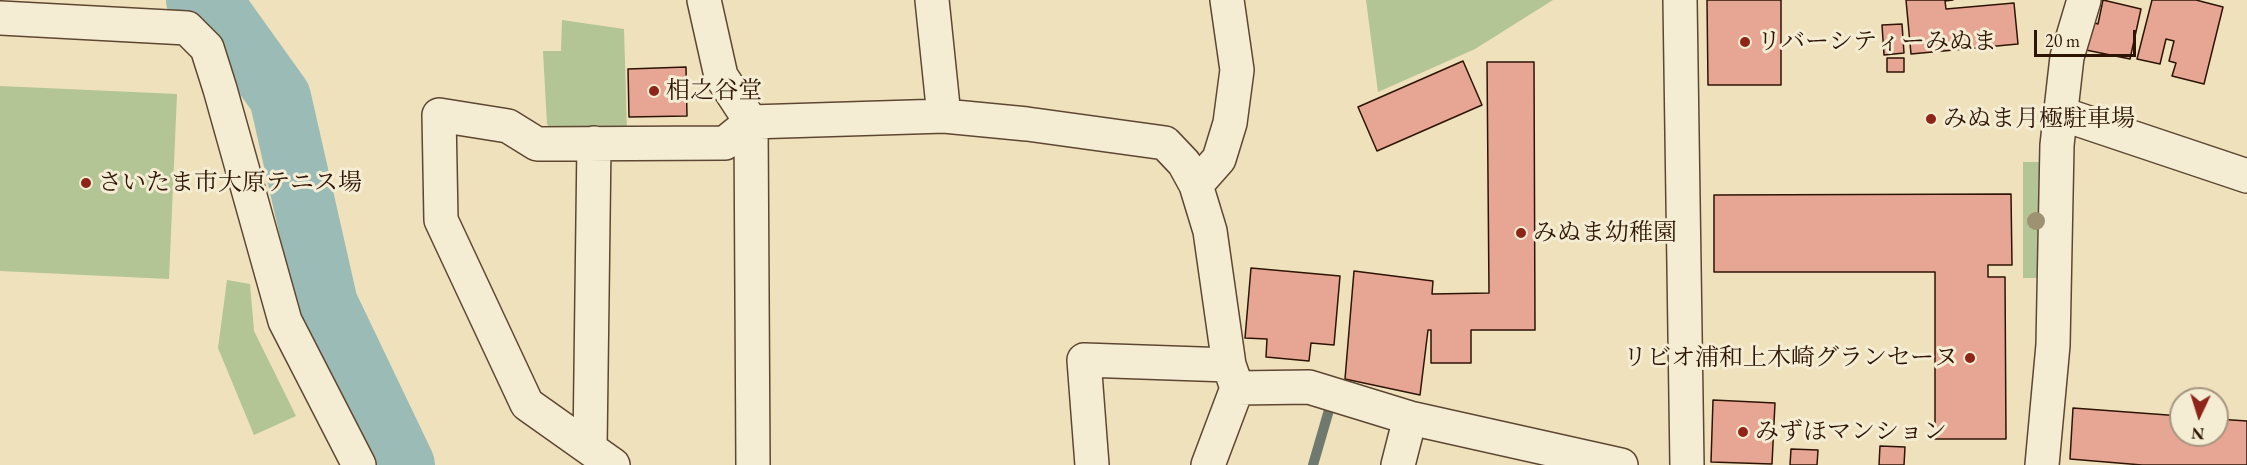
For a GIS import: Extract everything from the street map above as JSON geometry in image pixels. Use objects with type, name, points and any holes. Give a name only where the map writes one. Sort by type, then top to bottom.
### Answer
[{"type":"street","points":[[704,0],[721,76],[751,122],[753,465]]},
{"type":"street","points":[[932,0],[944,116]]},
{"type":"street","points":[[1196,185],[1219,159],[1230,123],[1237,70],[1227,0]]},
{"type":"street","points":[[1680,0],[1687,465]]},
{"type":"street","points":[[2042,465],[2053,345],[2057,145],[2067,57],[2084,0]]},
{"type":"street","points":[[0,18],[186,28],[207,48],[285,321],[359,465]]},
{"type":"street","points":[[2061,114],[2247,176]]},
{"type":"street","points":[[601,457],[527,404],[441,219],[439,115],[508,126],[537,144],[725,143],[751,122],[944,116],[1027,124],[1164,143],[1184,164],[1196,185],[1210,231],[1233,376],[1208,465]]},
{"type":"street","points":[[594,143],[601,457]]},
{"type":"street","points":[[1092,465],[1084,360],[1233,376],[1309,387],[1410,418],[1621,465]]},
{"type":"street","points":[[1398,465],[1410,418]]},
{"type":"green space","points":[[1366,0],[1553,0],[1475,49],[1378,92]]},
{"type":"green space","points":[[562,20],[624,29],[627,131],[553,132],[547,124],[543,51],[561,51]]},
{"type":"green space","name":"さいたま市大原テニス場","points":[[0,86],[177,94],[169,279],[0,271]]},
{"type":"green space","points":[[2023,162],[2047,162],[2047,278],[2023,278]]},
{"type":"green space","points":[[227,280],[250,284],[254,331],[296,416],[254,435],[218,348]]},
{"type":"building","name":"リバーシティーみぬま","points":[[1707,0],[1781,0],[1781,85],[1708,85]]},
{"type":"building","points":[[1906,0],[1953,0],[1945,1],[1946,9],[2014,3],[2018,44],[1911,54]]},
{"type":"building","points":[[2103,0],[2141,9],[2130,59],[2086,50],[2092,22],[2098,24]]},
{"type":"building","points":[[2152,0],[2196,0],[2223,7],[2204,84],[2172,76],[2176,63],[2169,61],[2174,41],[2166,39],[2160,64],[2137,59]]},
{"type":"building","points":[[1902,24],[1904,53],[1884,55],[1882,25]]},
{"type":"building","points":[[1887,58],[1904,58],[1904,72],[1887,72]]},
{"type":"building","points":[[1463,61],[1482,105],[1377,151],[1358,107]]},
{"type":"building","points":[[1487,62],[1534,62],[1535,330],[1471,330],[1471,363],[1431,363],[1431,330],[1428,330],[1420,395],[1345,379],[1354,271],[1433,281],[1432,294],[1489,293]]},
{"type":"building","points":[[686,67],[687,116],[629,117],[628,69]]},
{"type":"building","name":"リビオ浦和上木崎グランセーヌ","points":[[2011,194],[2012,265],[1988,265],[1988,277],[2005,277],[2006,439],[1935,439],[1935,272],[1714,272],[1714,195]]},
{"type":"building","points":[[1251,268],[1340,276],[1334,345],[1311,343],[1309,361],[1266,357],[1267,339],[1245,338]]},
{"type":"building","name":"みずほマンション","points":[[1713,400],[1775,403],[1772,464],[1711,462]]},
{"type":"building","points":[[2073,408],[2169,415],[2169,447],[2229,447],[2229,420],[2247,421],[2247,465],[2142,465],[2070,459]]},
{"type":"building","points":[[1880,446],[1905,447],[1904,465],[1879,465]]},
{"type":"building","points":[[1791,449],[1818,450],[1817,465],[1790,465]]},
{"type":"waterway","points":[[197,0],[222,16],[280,97],[327,304],[404,465]]},
{"type":"waterway","points":[[1313,465],[1329,410]]},
{"type":"place","name":"リバーシティーみぬま","points":[[1745,42]]},
{"type":"place","name":"相之谷堂","points":[[654,91]]},
{"type":"place","name":"みぬま月極駐車場","points":[[1931,119]]},
{"type":"place","name":"さいたま市大原テニス場","points":[[86,183]]},
{"type":"place","name":"みぬま幼稚園","points":[[1521,233]]},
{"type":"place","name":"リビオ浦和上木崎グランセーヌ","points":[[1970,358]]},
{"type":"place","name":"みずほマンション","points":[[1743,432]]}]
